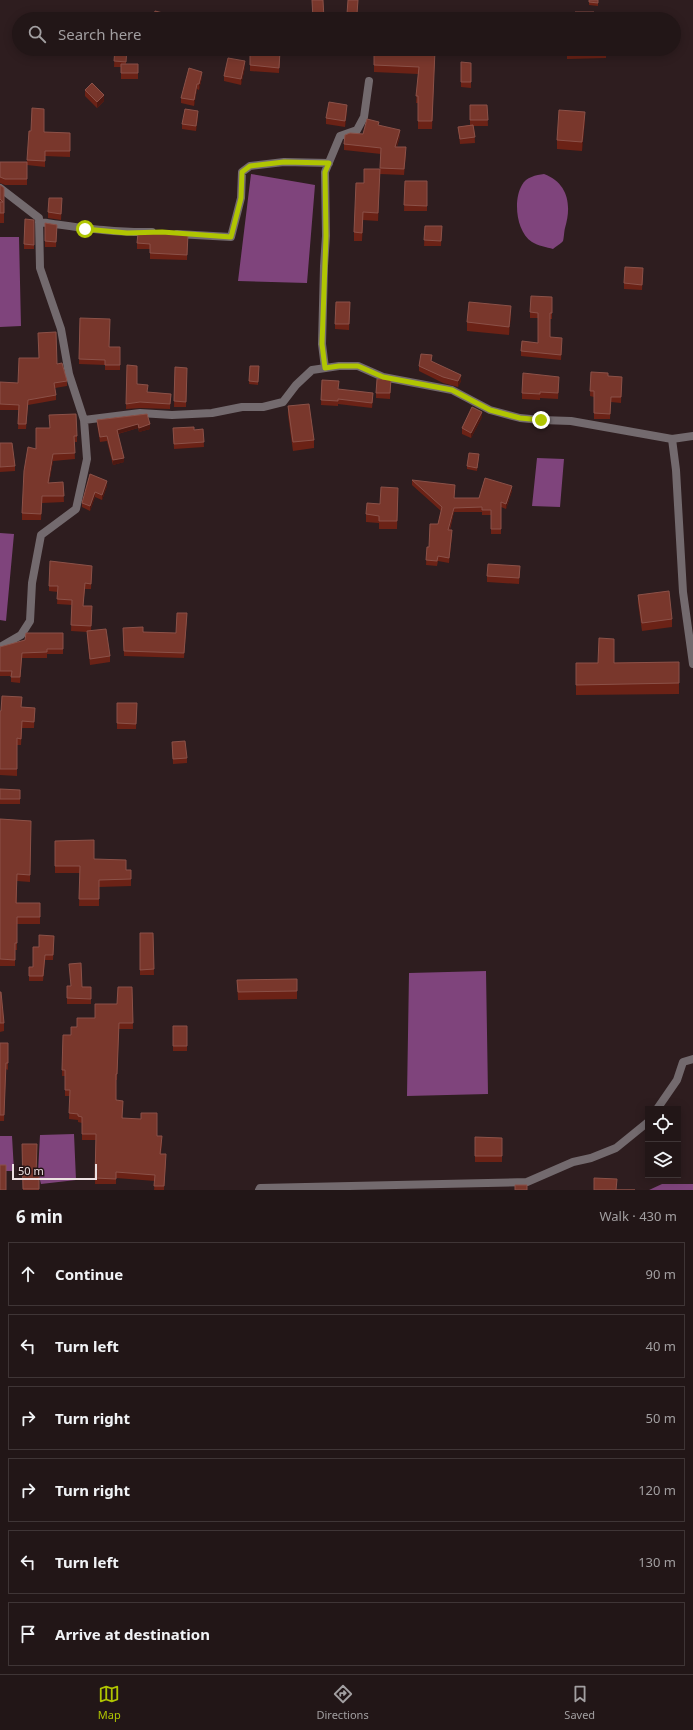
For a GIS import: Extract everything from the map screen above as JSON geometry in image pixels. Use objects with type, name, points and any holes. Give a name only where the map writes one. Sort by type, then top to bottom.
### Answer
[{"type":"street","points":[[325,368],[322,344],[326,236],[325,172],[340,136],[357,130],[364,117],[369,81]]},
{"type":"street","points":[[39,222],[120,232],[231,237],[241,198],[242,172],[250,166],[284,162],[329,163]]},
{"type":"street","points":[[0,188],[39,218],[40,268],[61,329],[69,374],[84,420],[87,459],[76,509],[41,535],[32,583],[30,621],[21,635],[0,647]]},
{"type":"street","points":[[84,420],[140,413],[172,415],[212,413],[242,407],[263,407],[283,402],[296,385],[312,370],[339,366],[358,366],[383,377],[452,390],[490,410],[520,418],[587,423],[672,439],[693,436]]},
{"type":"street","points":[[672,439],[676,470],[683,592],[693,664]]},
{"type":"street","points":[[659,1106],[677,1080],[683,1062],[693,1059]]},
{"type":"street","points":[[259,1190],[260,1188],[527,1182],[573,1162],[591,1158],[616,1148],[645,1124]]},
{"type":"shaded area","points":[[251,174],[315,185],[307,283],[238,281]]},
{"type":"shaded area","points":[[544,174],[552,178],[563,189],[568,203],[563,241],[553,249],[532,242],[522,231],[519,224],[517,207],[519,191],[522,185],[529,178]]},
{"type":"shaded area","points":[[0,237],[19,237],[21,326],[0,327]]},
{"type":"shaded area","points":[[537,458],[564,459],[560,507],[532,506]]},
{"type":"shaded area","points":[[0,533],[14,534],[6,621],[0,620]]},
{"type":"shaded area","points":[[486,971],[488,1094],[407,1096],[409,973]]},
{"type":"shaded area","points":[[74,1134],[76,1180],[41,1184],[38,1172],[40,1135]]},
{"type":"shaded area","points":[[0,1136],[12,1136],[14,1171],[0,1171]]},
{"type":"shaded area","points":[[662,1184],[693,1184],[693,1190],[649,1190]]},
{"type":"building","points":[[312,0],[323,0],[324,12],[313,12]]},
{"type":"building","points":[[348,0],[358,0],[357,12],[347,12]]},
{"type":"building","points":[[589,0],[598,0],[598,3],[589,2]]},
{"type":"building","points":[[114,56],[126,56],[126,62],[114,61]]},
{"type":"building","points":[[250,56],[280,56],[279,68],[250,65]]},
{"type":"building","points":[[374,56],[435,56],[432,121],[418,121],[418,96],[416,96],[419,67],[374,65]]},
{"type":"building","points":[[228,58],[245,61],[241,79],[224,76]]},
{"type":"building","points":[[461,62],[471,63],[471,82],[461,82]]},
{"type":"building","points":[[121,64],[138,64],[138,73],[121,73]]},
{"type":"building","points":[[189,68],[202,72],[199,84],[197,84],[194,100],[181,98]]},
{"type":"building","points":[[92,83],[104,95],[97,102],[85,90]]},
{"type":"building","points":[[329,102],[347,105],[345,121],[326,118]]},
{"type":"building","points":[[470,105],[487,105],[488,120],[470,120]]},
{"type":"building","points":[[32,108],[44,109],[44,132],[70,133],[70,151],[45,151],[45,161],[27,160],[29,131],[31,131]]},
{"type":"building","points":[[185,109],[198,111],[196,126],[182,124]]},
{"type":"building","points":[[559,110],[585,112],[582,142],[557,140]]},
{"type":"building","points":[[367,119],[379,122],[378,125],[400,130],[395,147],[406,147],[404,169],[380,168],[381,148],[344,144],[345,135],[350,133],[363,134]]},
{"type":"building","points":[[473,125],[475,137],[460,139],[458,127]]},
{"type":"building","points":[[0,162],[27,162],[27,179],[5,179],[0,177]]},
{"type":"building","points":[[364,169],[380,169],[378,213],[363,212],[362,233],[354,232],[356,183],[364,183]]},
{"type":"building","points":[[405,181],[427,181],[427,206],[404,205]]},
{"type":"building","points":[[0,185],[4,188],[4,213],[0,213],[0,202],[3,202],[0,199]]},
{"type":"building","points":[[49,198],[62,198],[61,214],[48,212]]},
{"type":"building","points":[[25,219],[34,220],[34,245],[24,244]]},
{"type":"building","points":[[45,223],[57,225],[56,242],[45,241]]},
{"type":"building","points":[[425,226],[442,226],[441,241],[424,240]]},
{"type":"building","points":[[162,232],[188,234],[187,255],[150,253],[150,244],[137,243],[138,233]]},
{"type":"building","points":[[625,267],[643,268],[642,285],[624,283]]},
{"type":"building","points":[[531,296],[552,297],[550,337],[562,338],[561,355],[521,351],[522,341],[538,343],[538,313],[530,312]]},
{"type":"building","points":[[336,302],[350,302],[349,324],[335,324]]},
{"type":"building","points":[[469,302],[511,306],[509,327],[467,322]]},
{"type":"building","points":[[80,318],[110,319],[109,347],[120,347],[120,365],[105,365],[105,360],[79,359]]},
{"type":"building","points":[[56,332],[57,364],[62,363],[67,381],[54,383],[56,395],[28,400],[26,424],[18,424],[19,405],[0,404],[0,382],[18,383],[19,358],[39,358],[38,333]]},
{"type":"building","points":[[421,354],[432,355],[431,361],[461,375],[458,381],[443,377],[419,366]]},
{"type":"building","points":[[127,365],[137,366],[137,384],[148,385],[147,392],[171,394],[170,404],[140,402],[126,404]]},
{"type":"building","points":[[250,366],[259,366],[258,382],[249,381]]},
{"type":"building","points":[[175,367],[187,368],[186,402],[174,401]]},
{"type":"building","points":[[591,372],[608,373],[608,376],[622,377],[621,397],[611,397],[610,414],[594,413],[594,391],[590,391]]},
{"type":"building","points":[[523,373],[559,377],[558,393],[522,393]]},
{"type":"building","points":[[377,379],[391,379],[390,393],[376,393]]},
{"type":"building","points":[[322,380],[339,381],[338,389],[373,393],[372,403],[338,399],[338,401],[321,400]]},
{"type":"building","points":[[309,404],[314,440],[293,442],[288,406]]},
{"type":"building","points":[[472,407],[482,412],[471,433],[462,428]]},
{"type":"building","points":[[76,414],[77,436],[74,436],[75,453],[53,454],[48,483],[63,482],[64,496],[42,496],[41,514],[22,513],[24,471],[28,447],[36,449],[36,428],[50,428],[49,415]]},
{"type":"building","points":[[147,414],[150,424],[139,428],[138,424],[117,430],[124,458],[113,460],[107,436],[100,437],[97,420]]},
{"type":"building","points":[[194,427],[194,430],[203,429],[204,442],[174,444],[173,428]]},
{"type":"building","points":[[0,443],[12,443],[15,466],[0,467]]},
{"type":"building","points":[[469,453],[479,454],[477,468],[467,466]]},
{"type":"building","points":[[90,474],[107,481],[102,495],[95,492],[90,506],[82,503]]},
{"type":"building","points":[[485,478],[512,486],[506,504],[501,502],[501,529],[491,529],[491,510],[482,510],[482,507],[454,508],[448,530],[452,530],[449,558],[438,556],[437,561],[426,560],[427,547],[429,547],[430,524],[438,524],[442,507],[412,480],[455,485],[454,498],[479,498]]},
{"type":"building","points":[[381,487],[398,488],[397,521],[379,521],[379,516],[366,514],[367,503],[380,504]]},
{"type":"building","points":[[50,561],[92,566],[91,584],[85,583],[83,606],[92,606],[91,626],[71,625],[72,600],[57,599],[58,586],[49,586]]},
{"type":"building","points":[[488,564],[520,566],[519,578],[487,576]]},
{"type":"building","points":[[669,591],[672,619],[642,623],[638,595]]},
{"type":"building","points":[[177,613],[187,613],[184,653],[124,651],[123,628],[143,627],[143,632],[176,633]]},
{"type":"building","points":[[106,629],[110,656],[90,659],[87,631]]},
{"type":"building","points":[[26,633],[63,633],[63,649],[47,649],[47,652],[22,653],[20,677],[11,677],[12,671],[0,671],[0,647],[25,640]]},
{"type":"building","points":[[599,638],[614,639],[614,663],[679,662],[679,683],[576,685],[576,663],[598,663]]},
{"type":"building","points":[[2,696],[22,697],[21,707],[35,708],[34,722],[22,721],[21,739],[17,738],[17,769],[0,769],[0,711]]},
{"type":"building","points":[[117,703],[137,703],[136,724],[117,723]]},
{"type":"building","points":[[185,741],[187,758],[173,759],[172,742]]},
{"type":"building","points":[[0,789],[20,790],[20,799],[0,799]]},
{"type":"building","points":[[0,819],[31,821],[30,875],[17,874],[16,903],[40,903],[40,917],[17,917],[17,943],[15,943],[15,960],[0,959]]},
{"type":"building","points":[[94,840],[94,859],[126,860],[126,870],[131,870],[131,879],[99,880],[99,899],[79,899],[80,866],[55,866],[55,841]]},
{"type":"building","points":[[140,933],[153,933],[154,969],[140,970]]},
{"type":"building","points":[[39,935],[54,936],[53,955],[45,955],[43,976],[29,976],[29,967],[33,967],[33,947],[39,947]]},
{"type":"building","points":[[81,963],[82,987],[91,987],[91,999],[67,998],[67,986],[71,986],[69,964]]},
{"type":"building","points":[[297,979],[297,991],[238,992],[237,980]]},
{"type":"building","points":[[118,987],[132,987],[133,1023],[119,1023],[116,1100],[123,1101],[122,1118],[141,1119],[141,1113],[157,1113],[157,1136],[162,1136],[160,1154],[166,1154],[164,1186],[154,1186],[155,1175],[116,1172],[116,1179],[95,1178],[96,1134],[82,1134],[82,1117],[78,1116],[78,1114],[69,1113],[70,1090],[65,1090],[65,1070],[62,1070],[63,1035],[71,1035],[71,1027],[77,1027],[77,1018],[95,1018],[95,1004],[117,1004]]},
{"type":"building","points":[[1,992],[4,1023],[0,1023]]},
{"type":"building","points":[[173,1026],[187,1026],[187,1046],[173,1046]]},
{"type":"building","points":[[0,1043],[8,1043],[4,1115],[0,1115]]},
{"type":"building","points":[[475,1137],[502,1138],[502,1156],[475,1156]]},
{"type":"building","points":[[22,1144],[37,1144],[36,1174],[39,1174],[39,1189],[23,1189]]},
{"type":"building","points":[[0,1165],[6,1165],[6,1190],[0,1190]]},
{"type":"building","points":[[594,1178],[617,1179],[616,1190],[594,1190]]},
{"type":"building","points":[[515,1185],[527,1185],[527,1190],[515,1190]]},
{"type":"route","points":[[85,229],[127,233],[162,232],[231,237],[241,198],[242,172],[250,166],[284,162],[329,163],[325,172],[326,236],[322,344],[325,368],[358,366],[383,377],[452,390],[490,410],[520,418],[541,420]]}]
